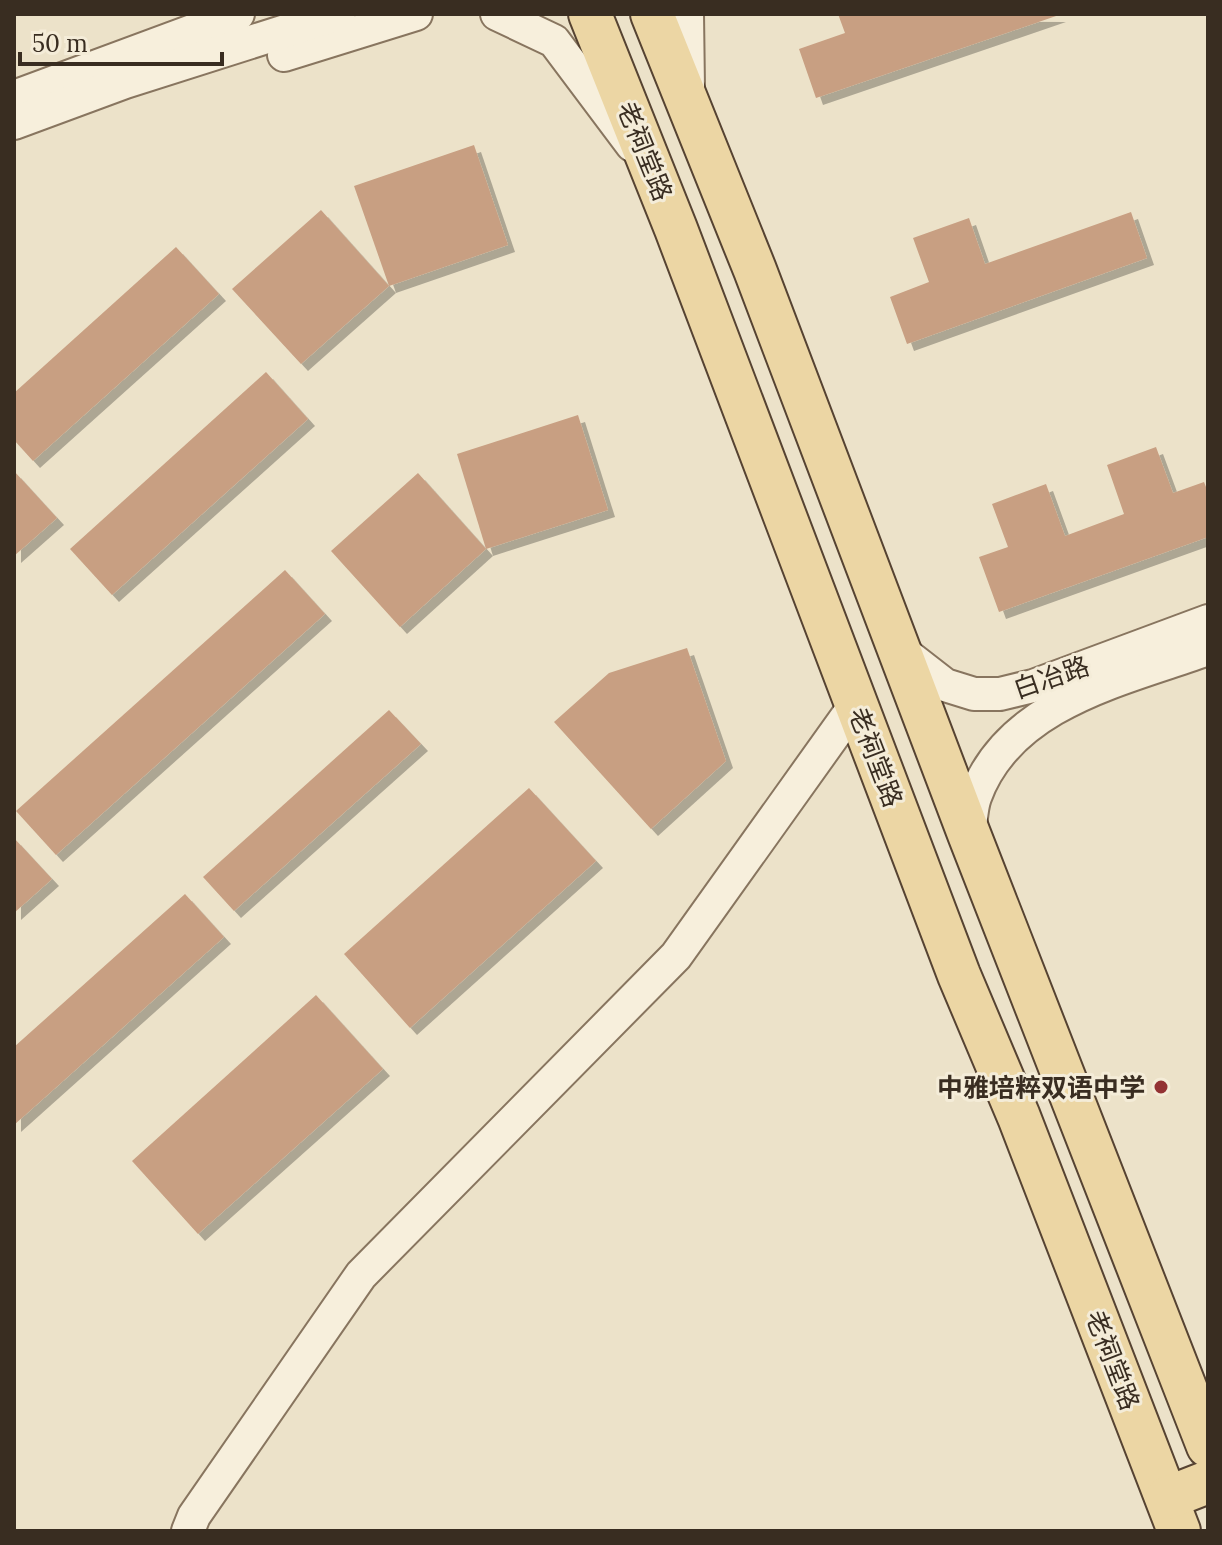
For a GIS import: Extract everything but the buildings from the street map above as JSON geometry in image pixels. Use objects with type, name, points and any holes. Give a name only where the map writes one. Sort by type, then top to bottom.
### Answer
[{"type":"main road","name":"老祠堂路","points":[[590,14],[959,975],[1019,1117],[1173,1515]]},
{"type":"main road","points":[[652,14],[760,285],[969,834],[1208,1446]]},
{"type":"main road","points":[[1173,1515],[1208,1482]]},
{"type":"street","points":[[14,97],[238,14]]},
{"type":"street","points":[[14,123],[125,82],[339,14]]},
{"type":"street","points":[[226,50],[268,60],[416,14]]},
{"type":"street","points":[[497,14],[554,41],[654,175]]},
{"type":"street","points":[[687,14],[688,104]]},
{"type":"street","name":"白冶路","points":[[900,650],[945,685],[974,694],[1000,694],[1033,686],[1208,621]]},
{"type":"street","name":"白冶路","points":[[969,834],[974,798],[985,778],[1003,750],[1040,717],[1080,695],[1208,649]]},
{"type":"street","points":[[188,1531],[194,1516],[361,1275],[676,956],[856,704]]},
{"type":"place","name":"中雅培粹双语中学","points":[[1161,1087]]}]
